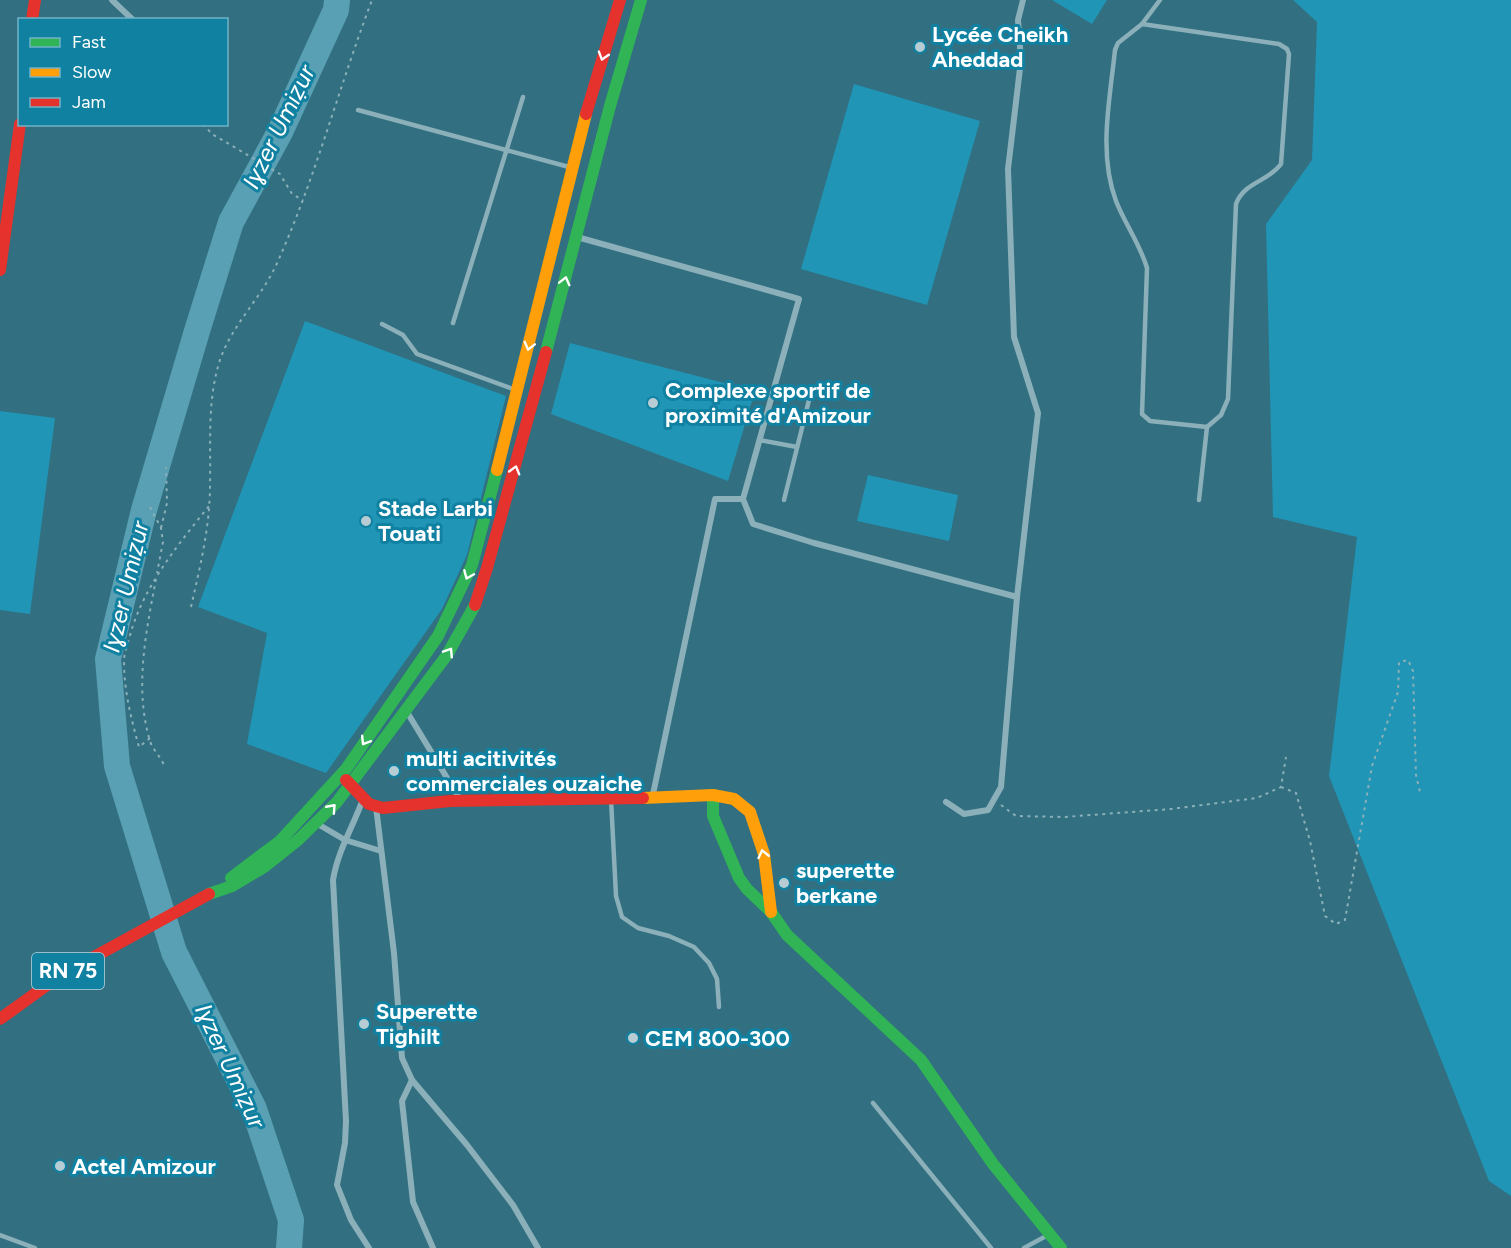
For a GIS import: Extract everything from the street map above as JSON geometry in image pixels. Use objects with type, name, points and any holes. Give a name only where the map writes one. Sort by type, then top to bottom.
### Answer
[{"type":"main road","points":[[32,18],[34,0]]},
{"type":"main road","name":"RN 75","points":[[0,1026],[5,1016],[61,975],[218,890],[231,887],[256,874],[325,815],[350,786],[447,655],[475,605],[490,557],[531,411],[610,106],[641,0]]},
{"type":"main road","points":[[618,5],[636,16]]},
{"type":"main road","name":"RN 75","points":[[218,890],[279,841],[342,774],[438,636],[460,592],[480,540],[572,168],[618,5]]},
{"type":"main road","points":[[0,270],[20,126]]},
{"type":"main road","points":[[514,407],[531,411]]},
{"type":"main road","points":[[342,774],[363,799],[376,807],[389,808],[461,801],[652,799],[713,795],[734,799],[750,812],[764,854],[771,912]]},
{"type":"main road","points":[[713,795],[713,816],[739,878],[771,912],[787,935],[921,1060],[993,1164],[1061,1248]]},
{"type":"street","points":[[112,0],[131,18]]},
{"type":"street","points":[[946,801],[964,814],[988,810],[1001,787],[1017,597],[1038,413],[1014,337],[1008,169],[1021,60],[1018,20],[1023,0]]},
{"type":"street","points":[[576,237],[800,299],[742,500],[753,524],[814,543],[1017,597]]},
{"type":"street","points":[[652,799],[715,499],[742,500]]},
{"type":"street","points":[[406,711],[461,801]]},
{"type":"street","points":[[363,799],[336,864],[333,880],[346,1121],[345,1143],[337,1185],[351,1220],[369,1248]]},
{"type":"street","points":[[376,807],[394,953],[402,1058],[412,1080],[467,1145],[513,1205],[538,1248]]},
{"type":"street","points":[[316,823],[345,840],[381,851]]},
{"type":"street","points":[[412,1080],[402,1101],[413,1202],[433,1248]]},
{"type":"lane","points":[[1161,0],[1142,24],[1118,43],[1115,50],[1107,127],[1107,159],[1116,200],[1143,254],[1147,268],[1142,414],[1150,421],[1207,427]]},
{"type":"lane","points":[[1142,24],[1279,44],[1287,49],[1289,54],[1281,164],[1276,171],[1239,194],[1236,204],[1228,399],[1221,415],[1207,427],[1199,500]]},
{"type":"lane","points":[[453,323],[523,97]]},
{"type":"lane","points":[[358,110],[572,168]]},
{"type":"lane","points":[[382,324],[403,334],[417,354],[518,391]]},
{"type":"lane","points":[[784,500],[812,388]]},
{"type":"lane","points":[[759,440],[797,447]]},
{"type":"lane","points":[[611,799],[616,896],[622,917],[638,928],[669,936],[694,947],[709,963],[717,979],[719,1007]]},
{"type":"lane","points":[[873,1103],[991,1248]]},
{"type":"lane","points":[[1024,1248],[1032,1246],[1050,1234]]},
{"type":"lane","points":[[0,1235],[35,1248]]},
{"type":"path","points":[[191,607],[203,554],[209,506],[209,437],[219,363],[232,333],[254,303],[277,264],[303,200],[372,0]]},
{"type":"path","points":[[205,126],[212,134],[280,174],[292,194],[303,200]]},
{"type":"path","points":[[161,528],[167,503],[166,467]]},
{"type":"path","points":[[150,738],[139,747],[127,702],[124,658],[134,618],[177,545],[209,506]]},
{"type":"path","points":[[150,507],[161,528],[163,542],[143,658],[143,705],[154,750],[164,765]]},
{"type":"path","points":[[994,800],[1016,816],[1064,817],[1171,809],[1257,798],[1281,787],[1296,793],[1310,841],[1325,916],[1336,924],[1345,920],[1372,766],[1398,692],[1399,662],[1408,660],[1413,671],[1416,775],[1420,792]]},
{"type":"path","points":[[1281,787],[1286,757]]},
{"type":"shaded area","points":[[1052,0],[1107,0],[1092,24]]},
{"type":"shaded area","points":[[1293,0],[1511,0],[1511,1196],[1489,1181],[1329,776],[1357,537],[1273,517],[1266,224],[1312,160],[1317,22]]},
{"type":"shaded area","points":[[854,84],[980,121],[927,305],[801,269]]},
{"type":"shaded area","points":[[305,321],[506,396],[467,555],[442,609],[326,773],[247,744],[267,633],[198,607]]},
{"type":"shaded area","name":"Complexe sportif de proximité d'Amizour","points":[[570,343],[755,391],[728,481],[551,414]]},
{"type":"shaded area","points":[[0,411],[55,418],[30,614],[0,610]]},
{"type":"shaded area","points":[[868,475],[958,495],[949,541],[857,521]]},
{"type":"waterway","name":"Iɣzer Umiẓur","points":[[289,1248],[291,1220],[254,1109],[174,952],[117,766],[108,659],[144,510],[231,222],[280,132],[336,10],[337,0]]},
{"type":"traffic: fast","points":[[546,352],[610,106],[641,0]]},
{"type":"traffic: fast","points":[[231,878],[280,841],[346,769],[438,636],[472,565],[497,470]]},
{"type":"traffic: fast","points":[[209,894],[232,886],[264,867],[298,840],[337,802],[447,655],[475,605]]},
{"type":"traffic: fast","points":[[713,795],[713,816],[739,878],[747,889],[771,912],[787,935],[921,1060],[993,1164],[1061,1248]]},
{"type":"traffic: slow","points":[[497,470],[586,114]]},
{"type":"traffic: slow","points":[[643,798],[713,795],[734,799],[750,812],[764,854],[771,912]]},
{"type":"traffic: jam","points":[[32,18],[35,0]]},
{"type":"traffic: jam","points":[[586,114],[620,0]]},
{"type":"traffic: jam","points":[[0,270],[20,126]]},
{"type":"traffic: jam","points":[[475,605],[546,352]]},
{"type":"traffic: jam","points":[[346,780],[369,804],[383,808],[450,801],[643,798]]},
{"type":"traffic: jam","points":[[0,1019],[61,975],[209,894]]},
{"type":"place","name":"Lycée Cheikh Aheddad","points":[[920,47]]},
{"type":"place","name":"Complexe sportif de proximité d'Amizour","points":[[653,403]]},
{"type":"place","name":"Stade Larbi Touati","points":[[366,521]]},
{"type":"place","name":"multi acitivités commerciales ouzaiche","points":[[394,771]]},
{"type":"place","name":"superette berkane","points":[[784,883]]},
{"type":"place","name":"Superette Tighilt","points":[[364,1024]]},
{"type":"place","name":"CEM 800-300","points":[[633,1038]]},
{"type":"place","name":"Actel Amizour","points":[[60,1166]]}]
